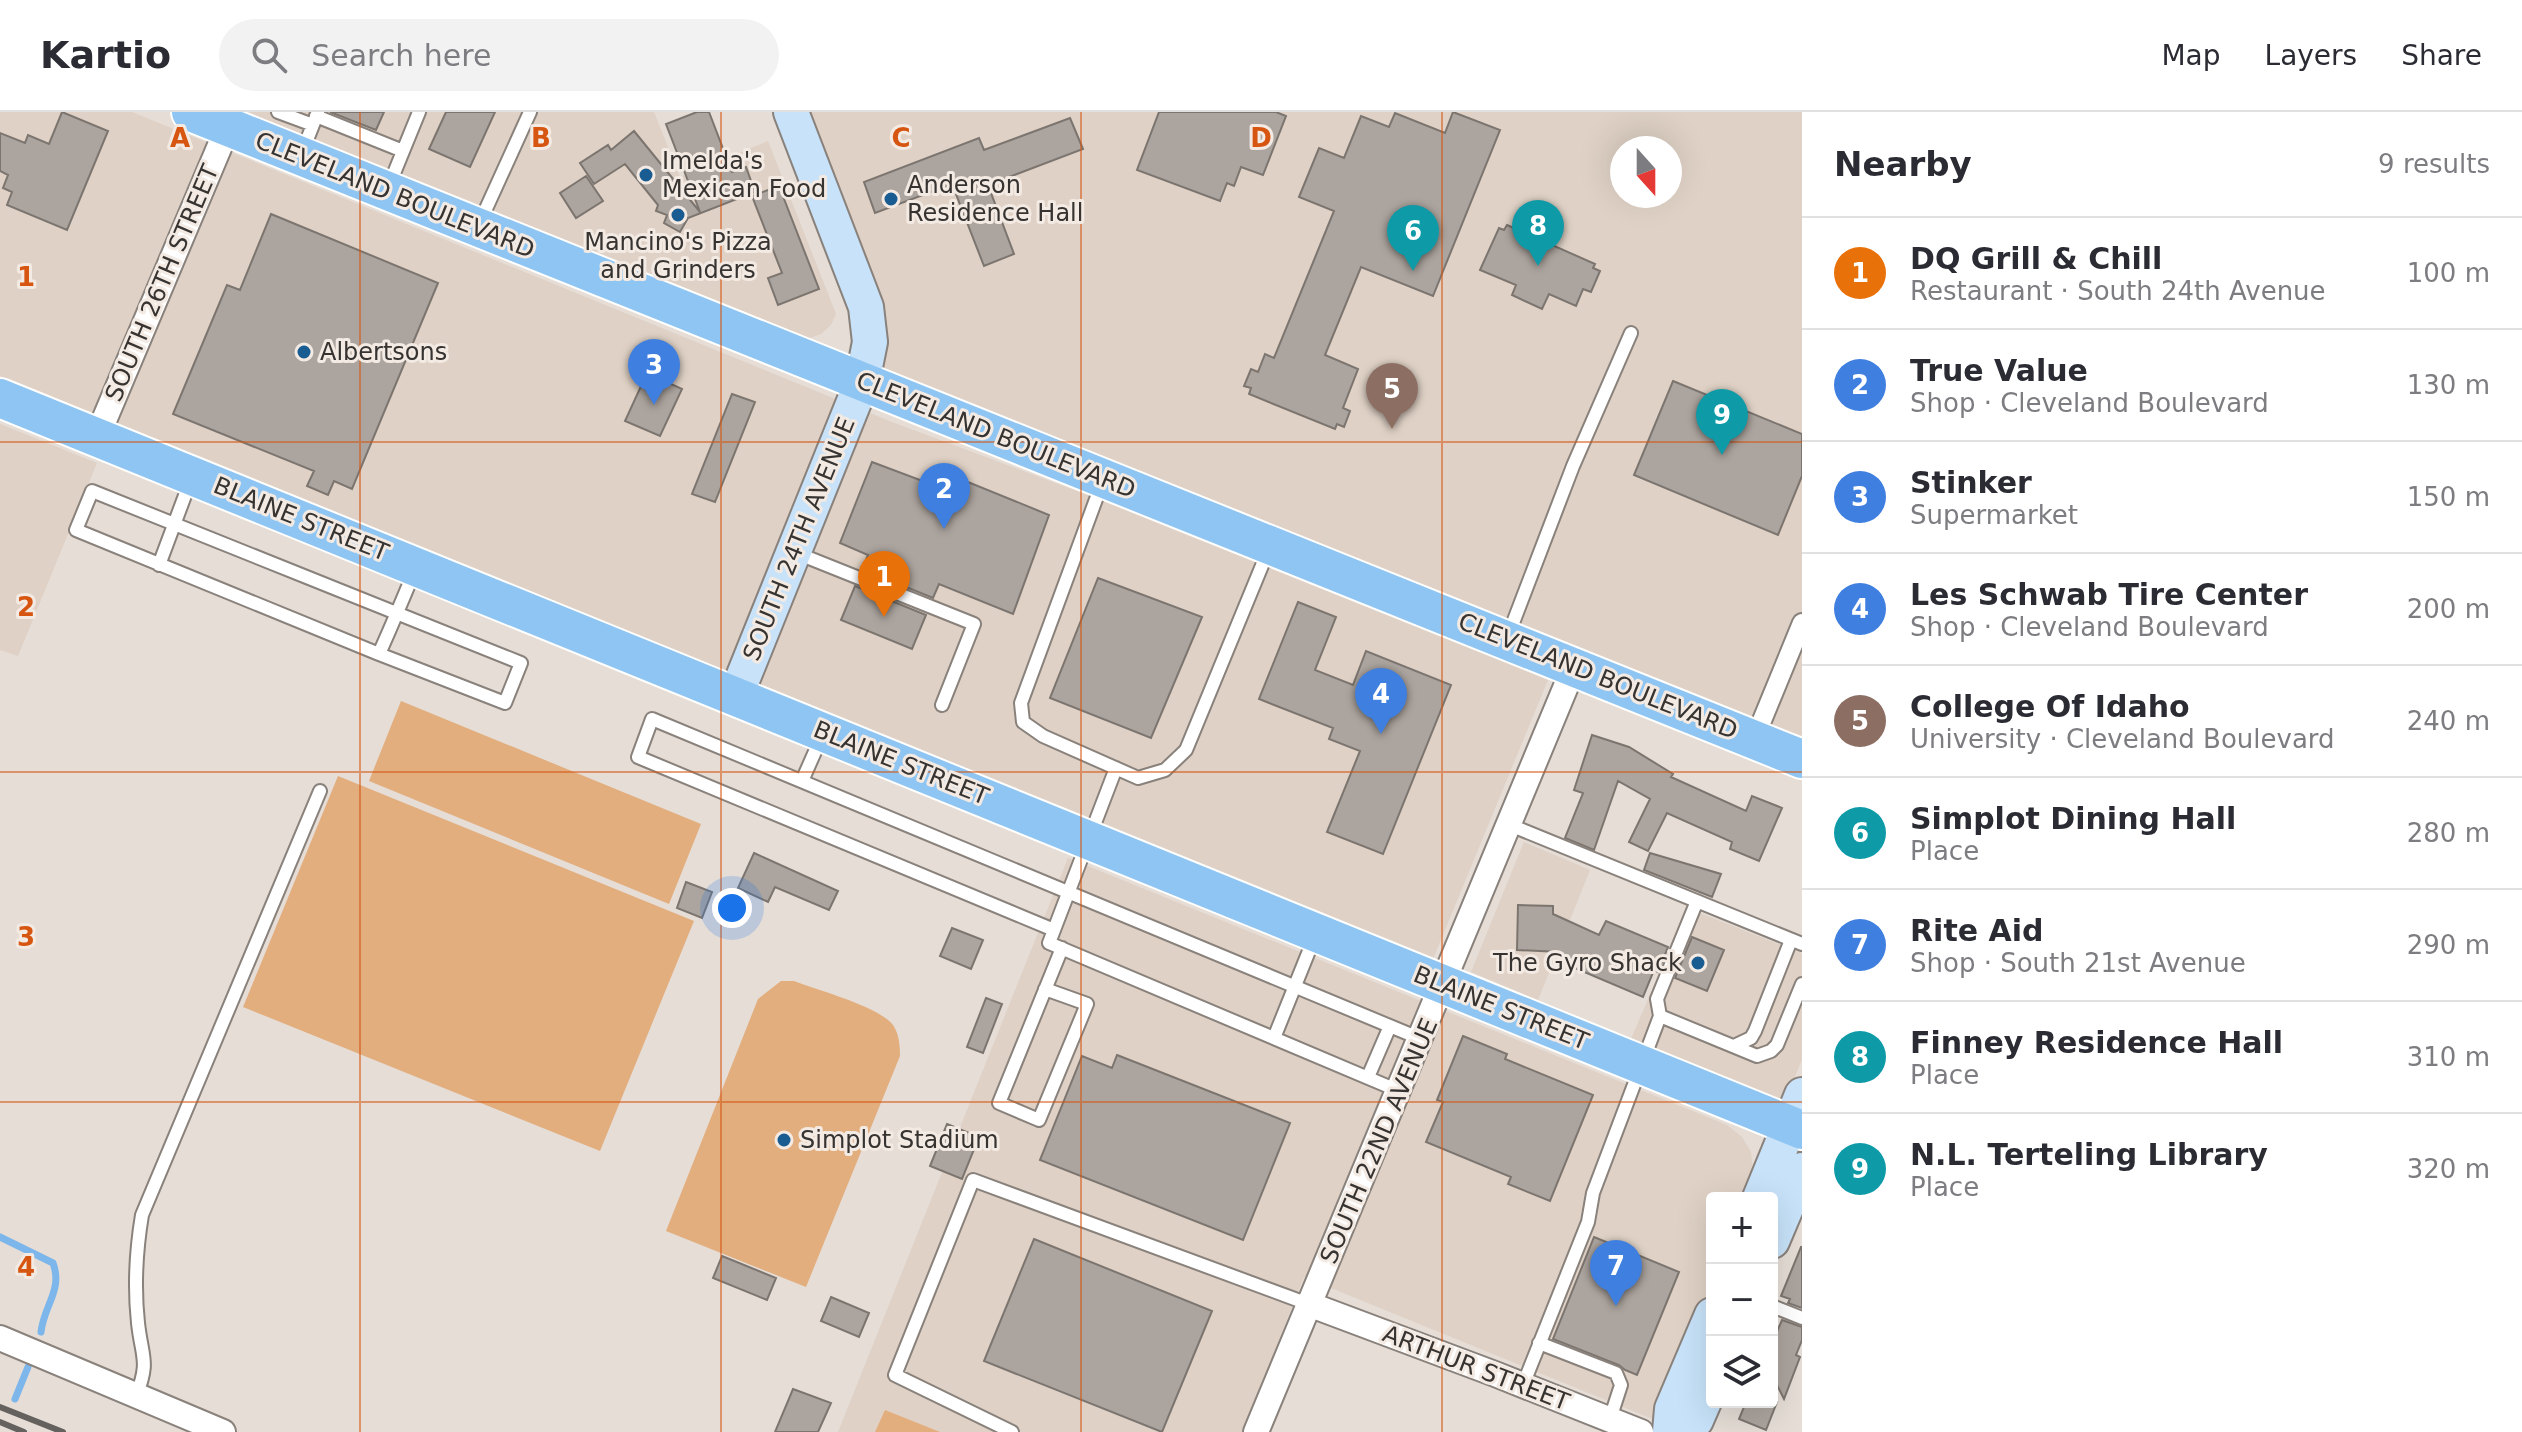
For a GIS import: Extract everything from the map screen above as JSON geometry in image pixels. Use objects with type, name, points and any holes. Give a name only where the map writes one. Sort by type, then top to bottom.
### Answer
[{"type":"main road","name":"CLEVELAND BOULEVARD","points":[[191,112],[231,120],[312,128],[386,191],[1802,759]]},
{"type":"main road","name":"SOUTH 24TH AVENUE","points":[[736,695],[862,382],[870,342],[866,307],[791,112]]},
{"type":"main road","name":"BLAINE STREET","points":[[0,398],[417,565],[1642,1066],[1798,1117]]},
{"type":"main road","points":[[1763,1192],[1798,1117]]},
{"type":"main road","points":[[1778,1227],[1802,1170]]},
{"type":"main road","points":[[1670,1432],[1672,1409],[1706,1329]]},
{"type":"main road","points":[[1682,1432],[1696,1420],[1706,1397]]},
{"type":"street","name":"SOUTH 26TH STREET","points":[[97,437],[231,120]]},
{"type":"street","points":[[1754,740],[1802,623]]},
{"type":"street","name":"SOUTH 22ND AVENUE","points":[[1256,1432],[1574,667]]},
{"type":"street","name":"ARTHUR STREET","points":[[1311,1305],[1641,1432]]},
{"type":"street","points":[[0,1338],[223,1432]]},
{"type":"lane","points":[[278,112],[312,128],[403,151]]},
{"type":"lane","points":[[386,191],[419,112]]},
{"type":"lane","points":[[477,227],[530,112]]},
{"type":"lane","points":[[1507,639],[1573,466],[1631,333]]},
{"type":"lane","points":[[159,565],[193,475]]},
{"type":"lane","points":[[1104,478],[1021,703],[1023,722],[1043,736],[1138,778],[1165,770],[1186,750],[1271,544]]},
{"type":"lane","points":[[92,491],[521,663],[505,703],[159,565],[76,530],[92,491]]},
{"type":"lane","points":[[794,552],[974,624],[942,705]]},
{"type":"lane","points":[[379,654],[417,565]]},
{"type":"lane","points":[[1054,930],[638,757],[652,719],[1421,1039]]},
{"type":"lane","points":[[802,781],[823,731]]},
{"type":"lane","points":[[1116,768],[1049,943],[1399,1091]]},
{"type":"lane","points":[[136,1397],[145,1372],[138,1323],[135,1255],[142,1215],[320,791]]},
{"type":"lane","points":[[1510,825],[1797,942],[1751,1038],[1734,1046]]},
{"type":"lane","points":[[1523,1385],[1588,1222],[1593,1193],[1660,1016],[1657,999],[1697,901]]},
{"type":"lane","points":[[1274,1038],[1316,933]]},
{"type":"lane","points":[[1045,989],[1087,1004],[1039,1120],[999,1103],[1045,989],[1062,948]]},
{"type":"lane","points":[[1660,1016],[1757,1056],[1777,1045],[1802,984]]},
{"type":"lane","points":[[1368,1077],[1390,1026]]},
{"type":"lane","points":[[1012,1432],[895,1375],[973,1180],[1311,1305]]},
{"type":"lane","points":[[1778,1308],[1802,1318]]},
{"type":"lane","points":[[1539,1343],[1616,1373],[1621,1385],[1610,1419]]},
{"type":"shaded area","points":[[0,112],[132,112],[892,422],[1085,494],[1548,680],[1433,959],[0,376]]},
{"type":"shaded area","points":[[239,112],[654,112],[680,177],[768,141],[836,314],[831,325],[821,334],[810,338],[797,336]]},
{"type":"shaded area","points":[[791,112],[1802,112],[1802,759],[862,382],[870,342]]},
{"type":"shaded area","points":[[0,424],[97,463],[18,656],[0,650]]},
{"type":"shaded area","points":[[401,701],[701,824],[669,904],[369,781]]},
{"type":"shaded area","points":[[338,776],[694,921],[600,1151],[243,1007]]},
{"type":"shaded area","points":[[1524,842],[1590,870],[1538,1000],[1471,972]]},
{"type":"shaded area","points":[[1068,858],[1727,1125],[1742,1137],[1751,1152],[1753,1170],[1748,1192],[1706,1192],[1706,1296],[1655,1420],[1304,1277],[1242,1432],[838,1432]]},
{"type":"shaded area","points":[[1687,908],[1802,953],[1802,1059],[1785,1102],[1631,1039]]},
{"type":"shaded area","name":"Simplot Stadium","points":[[781,981],[794,981],[886,1018],[893,1025],[900,1048],[900,1056],[806,1287],[666,1231],[758,999]]},
{"type":"shaded area","points":[[885,1410],[940,1432],[875,1432]]},
{"type":"building","points":[[62,112],[108,131],[67,230],[7,205],[12,192],[3,188],[8,175],[0,171],[0,133],[25,143],[28,135],[49,144]]},
{"type":"building","points":[[330,112],[384,112],[376,130]]},
{"type":"building","points":[[446,112],[495,112],[470,167],[429,149]]},
{"type":"building","points":[[697,112],[709,112],[732,172],[746,167],[755,192],[688,218],[680,232],[664,223],[667,215],[656,211],[658,205],[625,164],[594,184],[580,163],[608,145],[611,150],[634,131],[700,212],[666,124]]},
{"type":"building","points":[[1159,112],[1276,112],[1286,116],[1263,175],[1241,167],[1234,186],[1227,183],[1220,201],[1137,170]]},
{"type":"building","points":[[1453,112],[1500,130],[1433,296],[1361,267],[1325,355],[1358,369],[1343,408],[1350,411],[1344,427],[1337,424],[1335,429],[1249,394],[1251,388],[1244,386],[1251,369],[1258,372],[1265,354],[1274,358],[1334,211],[1299,197],[1319,148],[1344,158],[1361,116],[1389,127],[1395,113],[1445,133]]},
{"type":"building","name":"Anderson Residence Hall","points":[[1070,118],[1083,149],[988,185],[1014,254],[984,266],[952,184],[875,213],[864,182],[979,138],[984,150]]},
{"type":"building","points":[[586,176],[603,201],[576,218],[560,193]]},
{"type":"building","points":[[779,186],[819,289],[778,305],[768,278],[782,273],[752,196]]},
{"type":"building","name":"Albertsons","points":[[271,214],[438,283],[352,489],[334,481],[328,495],[307,486],[314,471],[173,414],[227,285],[240,290]]},
{"type":"building","points":[[1507,225],[1595,264],[1593,268],[1600,271],[1591,292],[1583,289],[1576,306],[1549,294],[1542,309],[1512,295],[1516,285],[1480,270],[1499,228],[1504,230]]},
{"type":"building","points":[[647,373],[682,389],[660,436],[625,421]]},
{"type":"building","points":[[1673,381],[1802,434],[1802,476],[1778,535],[1634,475]]},
{"type":"building","points":[[732,394],[755,402],[715,502],[692,494]]},
{"type":"building","points":[[872,462],[941,488],[946,473],[1049,515],[1013,614],[939,584],[933,598],[862,569],[868,555],[840,543]]},
{"type":"building","points":[[1098,578],[1202,617],[1151,738],[1050,698]]},
{"type":"building","points":[[855,586],[926,615],[912,649],[841,620]]},
{"type":"building","points":[[1298,602],[1336,617],[1315,670],[1353,685],[1366,651],[1451,685],[1383,854],[1327,832],[1360,751],[1329,739],[1333,728],[1259,699]]},
{"type":"building","points":[[1592,735],[1629,747],[1673,774],[1671,777],[1746,811],[1752,796],[1782,808],[1759,861],[1730,849],[1732,842],[1667,813],[1648,851],[1629,842],[1650,799],[1618,781],[1594,850],[1565,838],[1583,793],[1574,790]]},
{"type":"building","points":[[754,853],[838,891],[829,910],[775,887],[768,902],[738,888]]},
{"type":"building","points":[[1650,853],[1721,874],[1712,897],[1644,870]]},
{"type":"building","points":[[686,882],[712,892],[702,918],[677,908]]},
{"type":"building","points":[[1518,905],[1553,906],[1553,914],[1599,935],[1606,921],[1668,947],[1643,997],[1556,960],[1560,952],[1517,950]]},
{"type":"building","points":[[952,928],[983,940],[971,969],[940,956]]},
{"type":"building","name":"The Gyro Shack","points":[[1692,937],[1724,950],[1707,991],[1675,978]]},
{"type":"building","points":[[986,998],[1002,1004],[983,1053],[967,1047]]},
{"type":"building","points":[[1463,1036],[1507,1054],[1505,1059],[1593,1095],[1550,1201],[1508,1184],[1511,1177],[1426,1142],[1443,1102],[1437,1100]]},
{"type":"building","points":[[1117,1055],[1290,1123],[1243,1240],[1040,1160],[1082,1056],[1112,1068]]},
{"type":"building","points":[[947,1124],[979,1137],[962,1179],[930,1166]]},
{"type":"building","points":[[1594,1237],[1679,1272],[1637,1375],[1553,1339]]},
{"type":"building","points":[[1034,1239],[1212,1311],[1162,1432],[984,1361]]},
{"type":"building","points":[[1801,1247],[1802,1308],[1788,1303],[1790,1299],[1781,1296]]},
{"type":"building","points":[[722,1256],[776,1278],[767,1300],[713,1278]]},
{"type":"building","points":[[831,1297],[869,1313],[859,1337],[821,1321]]},
{"type":"building","points":[[1782,1320],[1802,1327],[1802,1340],[1796,1355],[1800,1357],[1784,1399],[1778,1387],[1778,1329]]},
{"type":"building","points":[[793,1389],[831,1403],[818,1432],[775,1432]]},
{"type":"building","points":[[1744,1408],[1775,1408],[1766,1430],[1739,1419]]},
{"type":"waterway","points":[[0,1237],[53,1263],[56,1281],[41,1332]]},
{"type":"waterway","points":[[15,1399],[28,1367]]},
{"type":"railway","points":[[0,1407],[63,1432]]},
{"type":"railway","points":[[0,1422],[24,1432]]},
{"type":"place","name":"Imelda's Mexican Food","points":[[646,175]]},
{"type":"place","name":"Anderson Residence Hall","points":[[891,199]]},
{"type":"place","name":"Mancino's Pizza and Grinders","points":[[678,215]]},
{"type":"place","name":"Finney Residence Hall","points":[[1538,266]]},
{"type":"place","name":"Simplot Dining Hall","points":[[1413,271]]},
{"type":"place","name":"Albertsons","points":[[304,352]]},
{"type":"place","name":"Stinker","points":[[654,405]]},
{"type":"place","name":"College Of Idaho","points":[[1392,429]]},
{"type":"place","name":"N.L. Terteling Library","points":[[1722,455]]},
{"type":"place","name":"True Value","points":[[944,529]]},
{"type":"place","name":"DQ Grill & Chill","points":[[884,617]]},
{"type":"place","name":"Les Schwab Tire Center","points":[[1381,734]]},
{"type":"place","name":"The Gyro Shack","points":[[1698,963]]},
{"type":"place","name":"Simplot Stadium","points":[[784,1140]]},
{"type":"place","name":"Rite Aid","points":[[1616,1306]]}]
